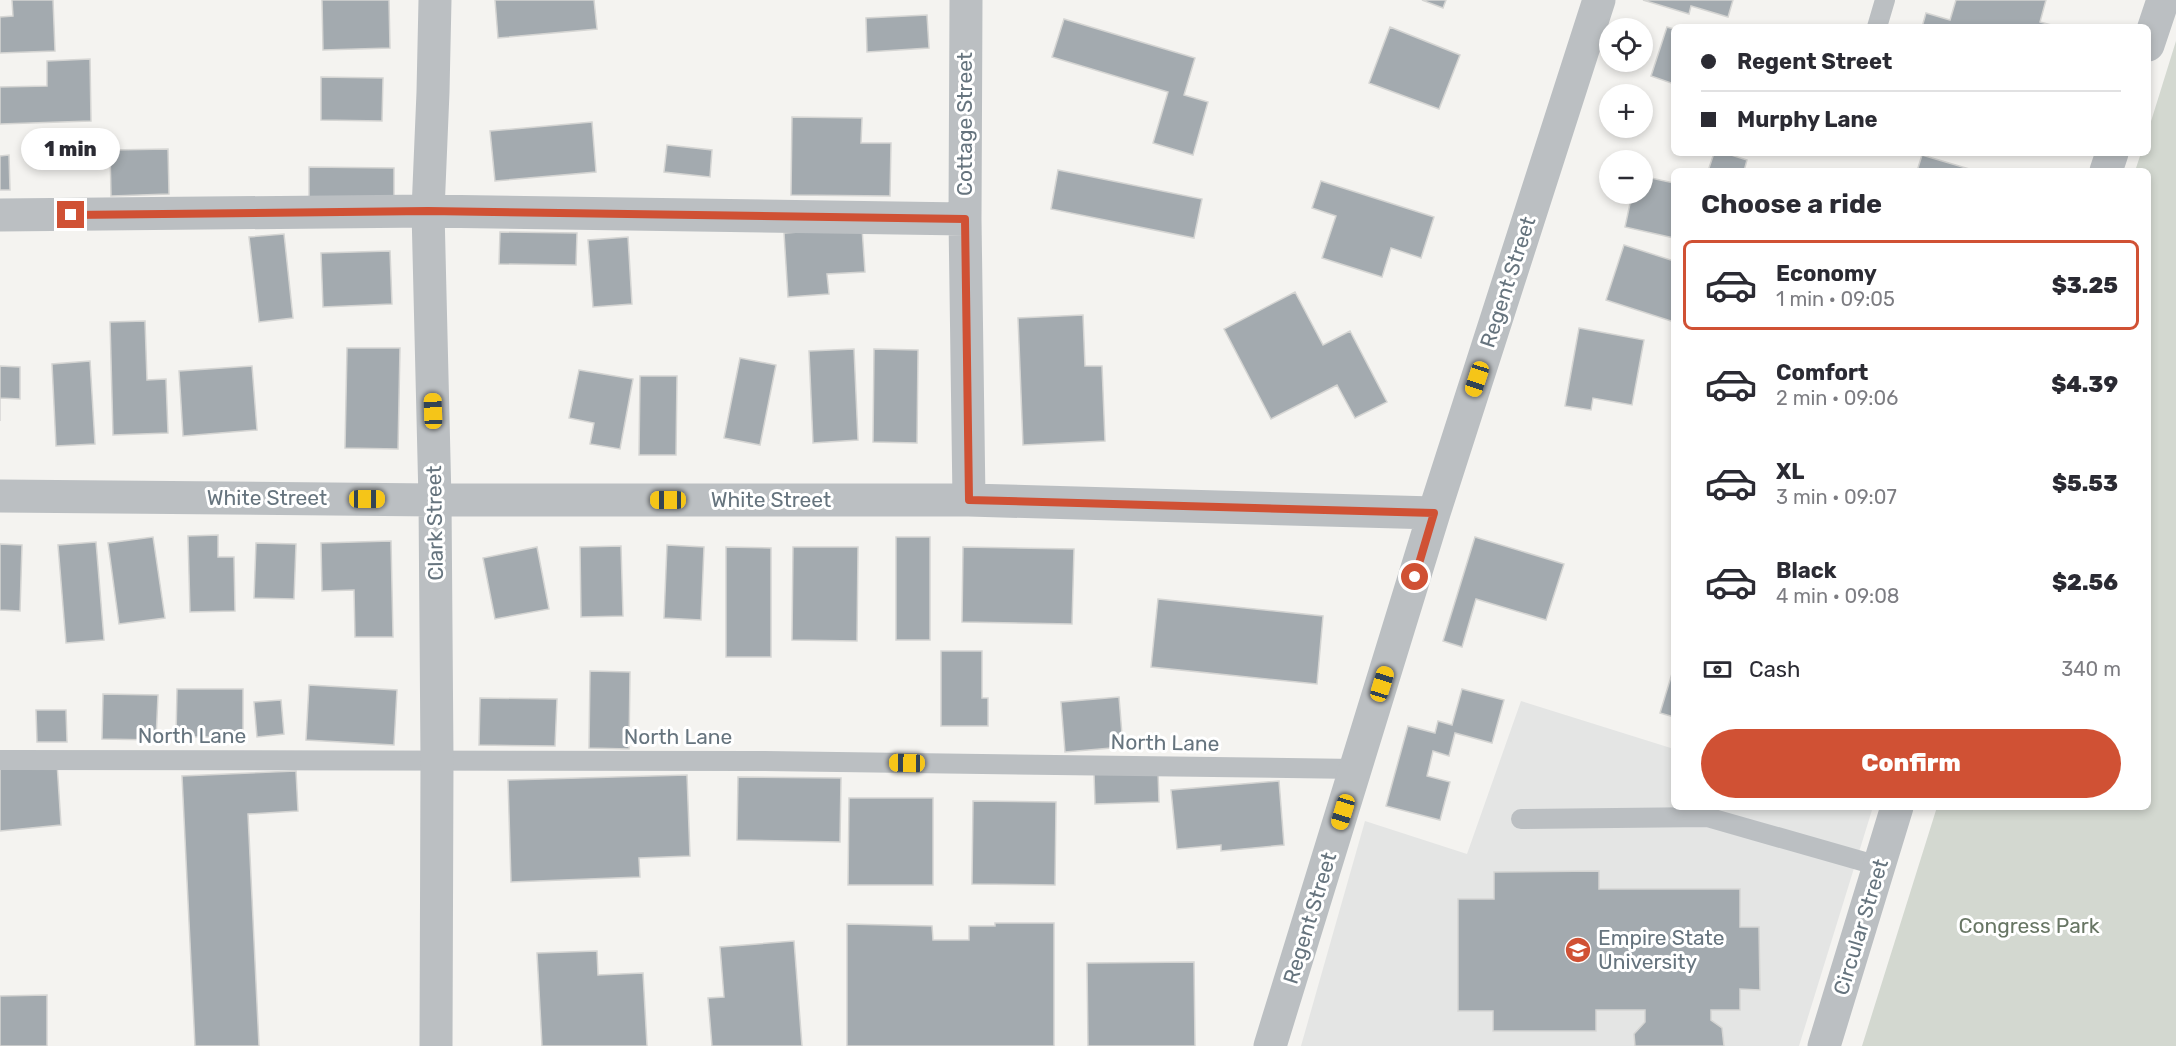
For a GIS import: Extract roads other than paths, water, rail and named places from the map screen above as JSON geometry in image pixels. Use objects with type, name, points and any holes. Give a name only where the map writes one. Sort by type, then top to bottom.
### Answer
[{"type":"street","name":"Clark Street","points":[[435,0],[434,92],[428,211],[435,500],[436,1046]]},
{"type":"street","name":"Cottage Street","points":[[966,0],[965,219],[969,500]]},
{"type":"street","name":"Regent Street","points":[[1270,1046],[1434,513],[1599,0]]},
{"type":"street","points":[[2151,36],[2163,0]]},
{"type":"street","points":[[0,215],[428,211],[965,219]]},
{"type":"street","name":"White Street","points":[[0,496],[435,500],[969,500],[1434,513]]},
{"type":"street","name":"Circular Street","points":[[1824,1046],[1896,810]]},
{"type":"lane","points":[[1878,24],[1885,0]]},
{"type":"lane","name":"North Lane","points":[[0,760],[765,761],[1356,769]]},
{"type":"lane","points":[[1521,819],[1707,817],[1879,866]]},
{"type":"place","name":"Empire State University","points":[[1578,950]]},
{"type":"park label","name":"Congress Park","points":[[2029,926]]}]
